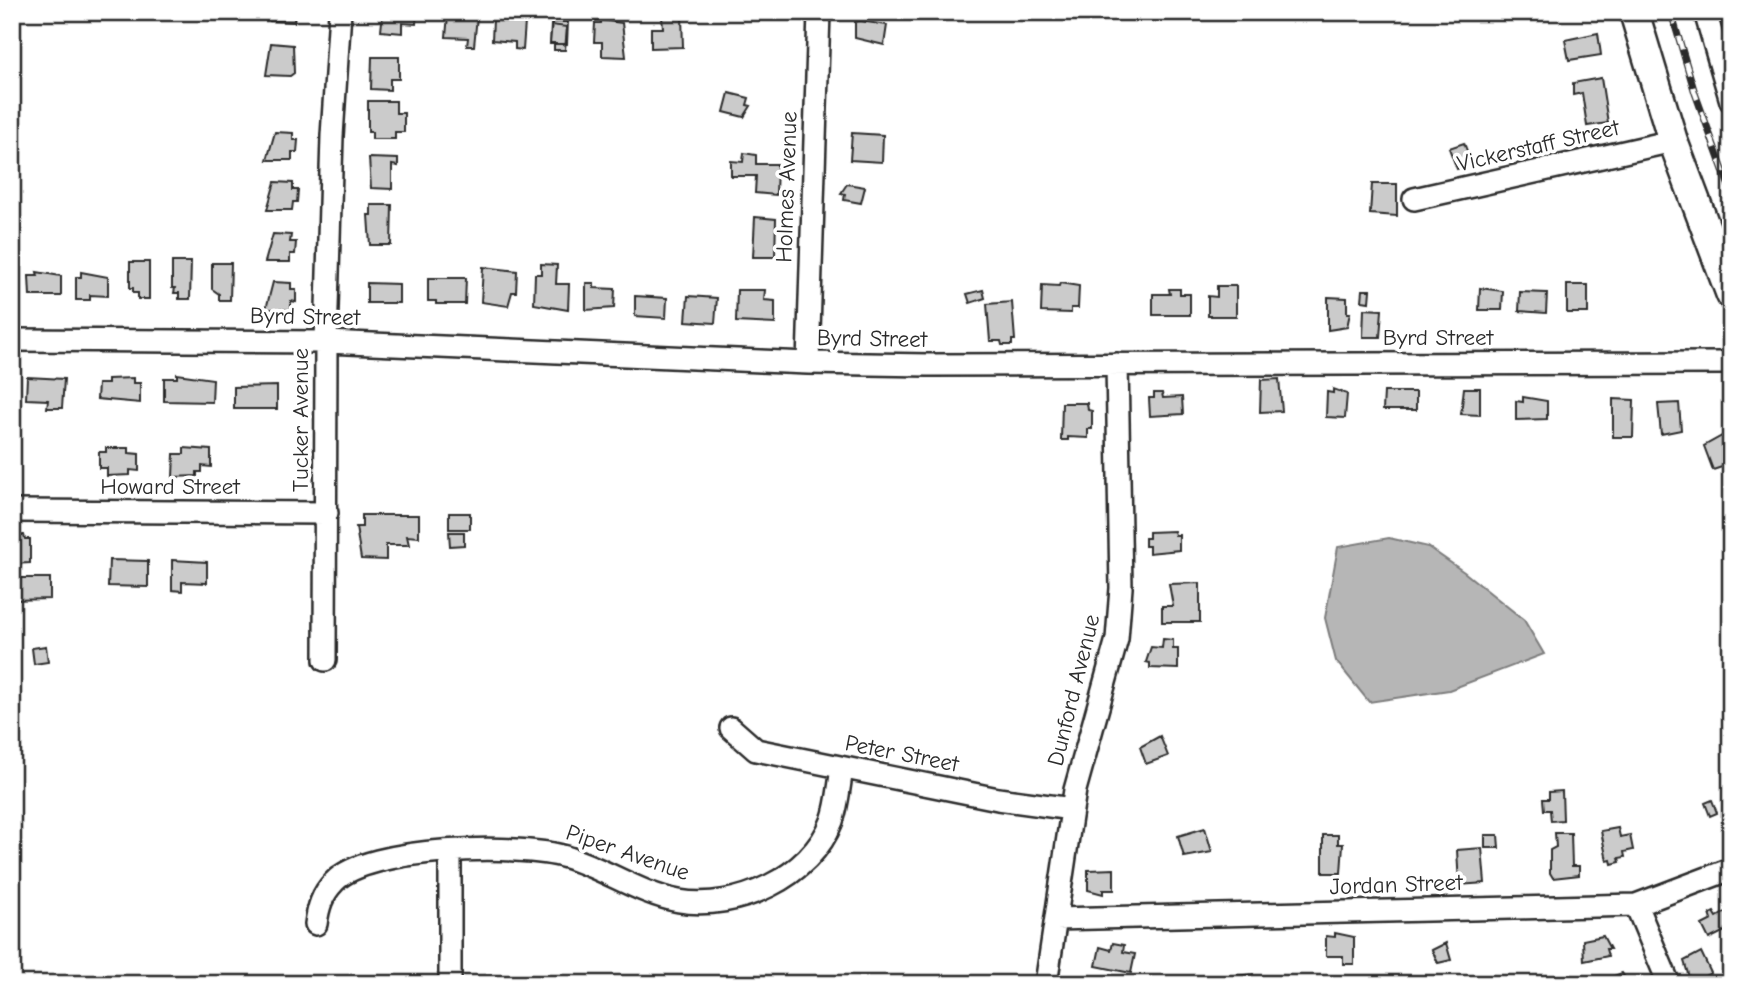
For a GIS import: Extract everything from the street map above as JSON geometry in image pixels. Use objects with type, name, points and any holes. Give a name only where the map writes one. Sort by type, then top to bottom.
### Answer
[{"type":"main road","points":[[1634,12],[1673,141],[1731,295]]},
{"type":"street","name":"Tucker Avenue","points":[[325,660],[326,342],[332,136],[340,12]]},
{"type":"street","name":"Holmes Avenue","points":[[808,363],[819,12]]},
{"type":"street","points":[[1705,12],[1731,101]]},
{"type":"street","name":"Vickerstaff Street","points":[[1414,199],[1673,141]]},
{"type":"street","name":"Byrd Street","points":[[12,340],[326,342],[808,363],[1731,363]]},
{"type":"street","name":"Dunford Avenue","points":[[1046,984],[1072,809],[1087,739],[1117,639],[1121,588],[1118,364]]},
{"type":"street","name":"Howard Street","points":[[12,511],[327,513]]},
{"type":"street","name":"Peter Street","points":[[730,728],[756,750],[842,769],[922,781],[998,799],[1072,809]]},
{"type":"street","name":"Piper Avenue","points":[[316,925],[318,904],[335,880],[372,862],[450,851],[528,849],[566,856],[680,901],[717,902],[753,894],[788,875],[818,846],[833,820],[842,769]]},
{"type":"street","points":[[450,851],[450,984]]},
{"type":"street","name":"Jordan Street","points":[[1056,919],[1636,905],[1731,869]]},
{"type":"street","points":[[1636,905],[1669,984]]},
{"type":"shaded area","points":[[1713,12],[1731,12],[1731,71]]},
{"type":"shaded area","points":[[1389,538],[1428,547],[1464,572],[1524,620],[1544,654],[1449,690],[1369,702],[1336,661],[1325,618],[1338,547]]},
{"type":"building","points":[[270,12],[295,12],[294,22],[270,21]]},
{"type":"building","points":[[383,12],[417,12],[416,24],[402,23],[402,33],[381,31]]},
{"type":"building","points":[[448,14],[477,16],[474,46],[467,46],[468,38],[446,37]]},
{"type":"building","points":[[682,16],[683,47],[651,48],[651,28],[663,28],[662,17]]},
{"type":"building","points":[[510,17],[525,22],[523,50],[515,49],[515,42],[492,40],[493,20],[510,21]]},
{"type":"building","points":[[601,20],[622,23],[626,57],[602,56],[602,42],[594,42],[595,23],[601,23]]},
{"type":"building","points":[[552,22],[568,22],[567,44],[550,44]]},
{"type":"building","points":[[855,22],[887,25],[884,45],[855,38]]},
{"type":"building","points":[[551,25],[567,27],[565,50],[554,50],[554,43],[550,43]]},
{"type":"building","points":[[1598,33],[1601,55],[1569,60],[1565,40]]},
{"type":"building","points":[[271,43],[293,45],[294,73],[290,76],[266,75]]},
{"type":"building","points":[[372,57],[399,57],[399,79],[390,79],[390,90],[371,89]]},
{"type":"building","points":[[1601,78],[1608,123],[1587,126],[1582,93],[1573,95],[1573,83]]},
{"type":"building","points":[[729,93],[749,98],[747,105],[751,106],[744,117],[724,112]]},
{"type":"building","points":[[368,101],[396,101],[396,113],[404,113],[404,132],[395,132],[395,139],[372,139],[372,132],[368,132]]},
{"type":"building","points":[[275,132],[293,133],[293,140],[298,140],[297,152],[292,152],[292,160],[267,160]]},
{"type":"building","points":[[852,133],[883,135],[882,162],[850,160]]},
{"type":"building","points":[[1464,143],[1472,164],[1457,169],[1449,148]]},
{"type":"building","points":[[744,153],[756,155],[756,164],[777,164],[776,195],[755,193],[756,176],[731,176],[731,161],[743,162]]},
{"type":"building","points":[[369,158],[398,159],[398,166],[392,165],[392,189],[371,188]]},
{"type":"building","points":[[275,182],[293,183],[293,190],[298,190],[297,202],[293,202],[292,210],[267,210]]},
{"type":"building","points":[[847,184],[865,187],[861,203],[844,200],[845,194],[841,193]]},
{"type":"building","points":[[1372,184],[1397,184],[1397,216],[1370,214]]},
{"type":"building","points":[[371,205],[392,205],[391,245],[370,245],[368,215],[371,215]]},
{"type":"building","points":[[755,217],[776,219],[775,257],[753,257]]},
{"type":"building","points":[[273,234],[291,235],[290,242],[296,242],[295,254],[290,254],[290,262],[265,262]]},
{"type":"building","points":[[130,262],[149,262],[149,299],[138,299],[138,293],[133,293],[133,288],[130,288]]},
{"type":"building","points":[[172,262],[191,262],[190,299],[179,299],[179,293],[174,293]]},
{"type":"building","points":[[212,263],[231,263],[230,300],[219,300],[219,294],[212,289]]},
{"type":"building","points":[[541,264],[557,265],[556,284],[569,284],[568,310],[534,304],[535,274],[541,274]]},
{"type":"building","points":[[483,267],[517,271],[516,292],[512,292],[508,306],[481,302]]},
{"type":"building","points":[[37,272],[61,276],[61,296],[30,296],[29,276],[38,276]]},
{"type":"building","points":[[81,272],[108,277],[108,296],[90,295],[90,300],[76,300],[76,277],[81,277]]},
{"type":"building","points":[[428,278],[466,278],[465,304],[436,304],[436,301],[428,301]]},
{"type":"building","points":[[273,282],[291,283],[291,289],[296,289],[296,302],[291,301],[291,310],[266,309]]},
{"type":"building","points":[[367,283],[399,284],[399,303],[367,303]]},
{"type":"building","points":[[586,283],[594,283],[594,288],[615,289],[614,308],[586,310]]},
{"type":"building","points":[[1060,283],[1079,286],[1078,308],[1071,308],[1071,313],[1041,312],[1042,285],[1059,286]]},
{"type":"building","points":[[1567,285],[1588,285],[1588,313],[1567,313]]},
{"type":"building","points":[[1217,286],[1236,286],[1236,316],[1208,316],[1208,296],[1217,297]]},
{"type":"building","points":[[1480,288],[1503,291],[1502,310],[1479,310]]},
{"type":"building","points":[[1169,289],[1180,289],[1180,294],[1190,294],[1190,315],[1153,315],[1153,294],[1170,294]]},
{"type":"building","points":[[737,290],[765,290],[764,300],[775,301],[775,324],[736,322]]},
{"type":"building","points":[[983,290],[985,298],[970,303],[967,294]]},
{"type":"building","points":[[1363,290],[1370,290],[1369,302],[1362,301]]},
{"type":"building","points":[[1520,292],[1547,293],[1546,313],[1519,311]]},
{"type":"building","points":[[635,296],[667,298],[666,318],[635,316]]},
{"type":"building","points":[[688,296],[717,298],[715,323],[686,321]]},
{"type":"building","points":[[1328,297],[1347,298],[1347,313],[1350,313],[1347,327],[1328,330]]},
{"type":"building","points":[[1012,302],[1015,340],[1012,340],[1012,345],[990,341],[987,304]]},
{"type":"building","points":[[1364,309],[1382,310],[1380,337],[1363,337]]},
{"type":"building","points":[[177,374],[213,379],[212,402],[164,401],[164,378],[177,378]]},
{"type":"building","points":[[27,377],[64,379],[62,408],[47,408],[48,400],[26,399]]},
{"type":"building","points":[[133,378],[133,383],[140,383],[140,403],[97,399],[98,384],[108,384],[108,379]]},
{"type":"building","points":[[1279,379],[1282,411],[1260,412],[1261,380]]},
{"type":"building","points":[[277,386],[277,409],[234,409],[234,387]]},
{"type":"building","points":[[1464,388],[1480,388],[1480,415],[1461,414]]},
{"type":"building","points":[[1333,389],[1347,394],[1345,418],[1326,417],[1327,392],[1333,393]]},
{"type":"building","points":[[1384,392],[1416,392],[1416,410],[1383,410]]},
{"type":"building","points":[[1154,393],[1162,393],[1163,398],[1182,397],[1183,414],[1150,416],[1149,398],[1154,398]]},
{"type":"building","points":[[1523,397],[1547,401],[1547,419],[1516,420],[1516,401],[1523,402]]},
{"type":"building","points":[[1613,399],[1634,400],[1633,437],[1613,437]]},
{"type":"building","points":[[1062,403],[1087,403],[1088,410],[1092,411],[1092,429],[1088,429],[1088,438],[1068,437],[1068,440],[1061,440]]},
{"type":"building","points":[[1679,403],[1681,430],[1661,434],[1658,404]]},
{"type":"building","points":[[1731,431],[1731,464],[1713,470],[1704,446]]},
{"type":"building","points":[[106,448],[129,448],[129,453],[139,454],[139,471],[130,470],[130,475],[107,476],[107,468],[99,468],[99,452],[106,452]]},
{"type":"building","points":[[184,448],[211,450],[211,467],[202,466],[202,472],[197,472],[197,476],[173,477],[174,454],[184,454]]},
{"type":"building","points":[[449,513],[470,513],[470,529],[449,529]]},
{"type":"building","points":[[362,515],[419,515],[419,537],[407,536],[409,545],[386,545],[386,560],[361,559],[356,527],[362,527]]},
{"type":"building","points":[[1174,531],[1175,535],[1179,535],[1179,550],[1149,553],[1145,538],[1149,538],[1149,532]]},
{"type":"building","points":[[449,532],[464,532],[464,545],[450,546]]},
{"type":"building","points":[[14,535],[24,535],[25,539],[30,539],[30,563],[12,564]]},
{"type":"building","points":[[109,560],[148,561],[148,587],[108,586]]},
{"type":"building","points":[[172,560],[207,562],[207,583],[182,582],[182,591],[172,590]]},
{"type":"building","points":[[12,578],[50,578],[50,599],[12,600]]},
{"type":"building","points":[[1200,583],[1200,622],[1162,622],[1162,606],[1173,606],[1169,584]]},
{"type":"building","points":[[1163,639],[1173,640],[1173,649],[1178,649],[1178,669],[1150,668],[1150,663],[1146,662],[1151,647],[1162,648]]},
{"type":"building","points":[[46,646],[48,662],[34,664],[32,648]]},
{"type":"building","points":[[1160,736],[1168,756],[1146,764],[1140,747]]},
{"type":"building","points":[[1562,791],[1563,820],[1551,821],[1550,810],[1544,810],[1543,799],[1549,799],[1549,792]]},
{"type":"building","points":[[1712,800],[1717,813],[1710,816],[1705,803]]},
{"type":"building","points":[[1205,828],[1212,852],[1184,857],[1178,836]]},
{"type":"building","points":[[1618,828],[1620,837],[1630,835],[1633,850],[1624,852],[1625,857],[1619,858],[1620,862],[1612,864],[1611,860],[1607,861],[1601,831]]},
{"type":"building","points":[[1555,833],[1571,833],[1572,866],[1579,866],[1579,875],[1553,878],[1550,873],[1550,850],[1556,847]]},
{"type":"building","points":[[1323,835],[1338,835],[1338,844],[1343,844],[1341,873],[1323,873]]},
{"type":"building","points":[[1485,835],[1498,835],[1499,848],[1485,848]]},
{"type":"building","points":[[1482,848],[1485,883],[1459,885],[1457,850]]},
{"type":"building","points":[[1114,869],[1114,890],[1103,890],[1103,894],[1088,890],[1088,870]]},
{"type":"building","points":[[1714,912],[1717,917],[1726,912],[1731,928],[1709,939],[1702,925],[1712,920],[1710,914]]},
{"type":"building","points":[[1335,933],[1354,937],[1354,964],[1343,964],[1343,956],[1326,956],[1326,936],[1335,937]]},
{"type":"building","points":[[1603,936],[1610,949],[1606,949],[1608,956],[1584,961],[1583,940]]},
{"type":"building","points":[[1113,943],[1124,945],[1123,952],[1135,954],[1131,973],[1096,966],[1100,947],[1111,950]]},
{"type":"building","points":[[1446,943],[1451,960],[1438,963],[1432,950]]},
{"type":"building","points":[[1701,952],[1711,973],[1695,981],[1694,978],[1690,980],[1684,961]]},
{"type":"building","points":[[1622,973],[1629,984],[1604,984],[1608,983],[1606,979]]},
{"type":"building","points":[[1253,974],[1254,984],[1226,984],[1225,977]]},
{"type":"railway","points":[[1671,12],[1695,93],[1731,192]]}]
